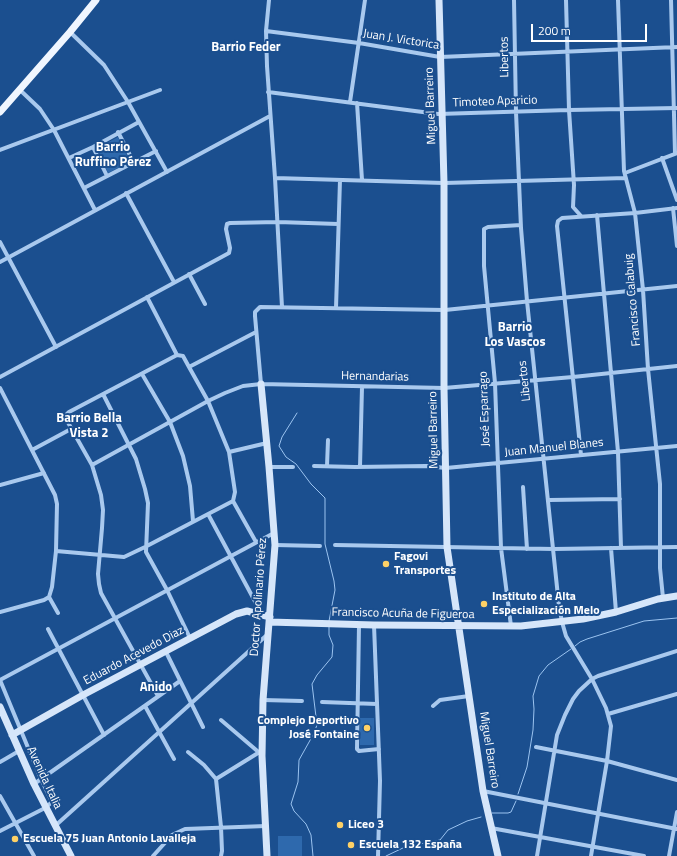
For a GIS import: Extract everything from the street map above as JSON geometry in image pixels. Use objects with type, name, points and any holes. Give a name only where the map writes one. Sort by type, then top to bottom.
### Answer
[{"type":"main road","points":[[0,112],[96,0]]},
{"type":"street","points":[[269,0],[266,31],[268,92],[278,222],[282,307],[445,310],[677,286]]},
{"type":"street","points":[[350,102],[365,0]]},
{"type":"street","name":"Miguel Barreiro","points":[[439,0],[444,183],[444,388],[447,547],[483,791],[498,856]]},
{"type":"street","name":"Libertos","points":[[514,0],[516,112],[521,225],[535,380],[562,622],[566,636],[592,679],[610,718],[611,733],[608,761],[591,856]]},
{"type":"street","points":[[566,0],[569,110],[574,185],[573,207],[581,216]]},
{"type":"street","name":"Francisco Calabuig","points":[[618,0],[625,176],[635,213],[643,290],[648,369],[660,484],[660,547],[663,598]]},
{"type":"street","points":[[275,178],[444,183],[573,180],[625,176],[676,153],[675,47],[671,0]]},
{"type":"street","name":"Juan J. Victorica","points":[[266,31],[359,43],[440,57],[675,47]]},
{"type":"street","points":[[70,32],[104,65],[128,102],[167,172]]},
{"type":"street","points":[[20,90],[40,109],[54,130],[95,210]]},
{"type":"street","points":[[0,150],[160,90]]},
{"type":"street","name":"Timoteo Aparicio","points":[[268,92],[442,114],[675,108]]},
{"type":"street","points":[[357,103],[362,180]]},
{"type":"street","points":[[0,262],[270,116]]},
{"type":"street","points":[[69,158],[93,147],[138,122]]},
{"type":"street","points":[[118,132],[134,163]]},
{"type":"street","points":[[93,147],[107,176]]},
{"type":"street","points":[[84,188],[156,151]]},
{"type":"street","points":[[662,158],[677,200]]},
{"type":"street","points":[[336,308],[340,180]]},
{"type":"street","points":[[126,194],[174,282]]},
{"type":"street","points":[[581,456],[564,298],[557,226],[558,221],[562,218],[635,213],[675,208],[677,246]]},
{"type":"street","points":[[597,215],[618,452],[622,548]]},
{"type":"street","points":[[0,377],[229,253],[230,248],[226,230],[228,224],[234,222],[278,222],[338,224]]},
{"type":"street","name":"José Esparrago","points":[[511,626],[500,548],[495,383],[484,266],[484,229],[488,227],[521,225]]},
{"type":"street","points":[[0,242],[56,347]]},
{"type":"street","points":[[189,274],[206,304]]},
{"type":"street","points":[[147,297],[176,355]]},
{"type":"street","name":"Doctor Apolinario Pérez","points":[[267,856],[260,754],[275,545],[255,312],[260,307],[282,307]]},
{"type":"street","points":[[190,367],[256,332]]},
{"type":"street","points":[[158,696],[101,593],[98,584],[103,510],[101,495],[92,465],[71,429],[66,419],[66,415],[176,355],[183,356],[208,402],[230,452],[235,492],[233,501],[256,542]]},
{"type":"street","name":"Hernandarias","points":[[92,465],[234,389],[261,384],[444,388],[677,366]]},
{"type":"street","points":[[142,374],[170,422],[183,456],[190,486],[193,521]]},
{"type":"street","points":[[360,468],[362,387]]},
{"type":"street","points":[[0,388],[55,495],[57,504],[56,551],[52,587],[49,597],[44,600],[0,612]]},
{"type":"street","points":[[103,394],[130,444],[141,473],[147,496],[148,517],[145,547],[146,552],[167,590],[190,638]]},
{"type":"street","points":[[32,450],[71,429]]},
{"type":"street","points":[[327,466],[328,440]]},
{"type":"street","points":[[230,452],[267,443]]},
{"type":"street","name":"Juan Manuel Blanes","points":[[314,466],[360,468],[410,466],[446,468],[677,446]]},
{"type":"street","points":[[269,467],[293,467]]},
{"type":"street","points":[[0,485],[44,473]]},
{"type":"street","points":[[523,487],[527,548]]},
{"type":"street","points":[[549,500],[620,499]]},
{"type":"street","points":[[56,551],[124,557],[233,501]]},
{"type":"street","points":[[208,514],[258,607],[258,614]]},
{"type":"street","points":[[0,831],[45,808],[52,802],[0,680],[274,533]]},
{"type":"street","points":[[275,545],[320,546]]},
{"type":"street","points":[[335,545],[554,549],[677,547]]},
{"type":"street","points":[[611,548],[616,612]]},
{"type":"street","name":"Francisco Acuña de Figueroa","points":[[270,620],[359,625],[511,626],[562,622],[616,612],[663,598],[677,596]]},
{"type":"street","points":[[49,597],[58,613]]},
{"type":"street","name":"Eduardo Acevedo Diaz","points":[[12,735],[83,695],[243,611],[258,614],[270,620]]},
{"type":"street","points":[[359,625],[357,749],[358,751],[379,749]]},
{"type":"street","points":[[374,625],[380,789],[378,856]]},
{"type":"street","points":[[48,629],[104,735]]},
{"type":"street","points":[[55,826],[160,733],[268,634]]},
{"type":"street","points":[[537,856],[554,750],[561,725],[579,691],[592,679],[598,676],[677,651]]},
{"type":"street","points":[[166,652],[203,727]]},
{"type":"street","points":[[34,784],[180,681]]},
{"type":"street","points":[[608,714],[677,694]]},
{"type":"street","points":[[433,706],[440,700],[470,696]]},
{"type":"street","points":[[263,700],[302,701]]},
{"type":"street","points":[[322,702],[377,704]]},
{"type":"street","points":[[145,706],[174,759]]},
{"type":"street","name":"Avenida Italia","points":[[0,707],[45,808],[71,856]]},
{"type":"street","points":[[216,779],[260,754],[222,720]]},
{"type":"street","points":[[536,747],[608,761],[677,780]]},
{"type":"street","points":[[0,762],[19,751]]},
{"type":"street","points":[[188,752],[204,764],[216,779],[221,828],[222,851],[220,856]]},
{"type":"street","points":[[483,791],[675,828]]},
{"type":"street","points":[[0,796],[34,856]]},
{"type":"street","points":[[669,856],[677,812]]},
{"type":"street","points":[[153,856],[167,840],[185,829],[266,826]]},
{"type":"street","points":[[491,828],[644,856]]},
{"type":"shaded area","points":[[118,137],[130,162],[108,173],[97,148]]},
{"type":"shaded area","name":"Complejo Deportivo José Fontaine","points":[[360,718],[374,718],[374,745],[360,745]]},
{"type":"shaded area","points":[[278,836],[302,836],[302,856],[278,856]]},
{"type":"waterway","points":[[297,413],[282,437],[279,446],[286,457],[296,464],[311,484],[325,498],[325,544],[335,590],[329,621]]},
{"type":"waterway","points":[[575,646],[587,639],[644,621],[677,618]]},
{"type":"waterway","points":[[313,856],[311,835],[306,824],[294,811],[291,804],[298,782],[299,760],[317,725],[312,684],[317,675],[332,657],[333,645],[329,635],[329,627]]},
{"type":"waterway","points":[[518,794],[527,767],[533,730],[533,696],[539,676],[548,665],[571,649]]},
{"type":"waterway","points":[[492,813],[511,812],[516,801]]},
{"type":"waterway","points":[[386,856],[405,847],[440,840],[448,830],[467,821],[481,817]]},
{"type":"place","name":"Fagovi Transportes","points":[[386,564]]},
{"type":"place","name":"Instituto de Alta Especialización Melo","points":[[484,604]]},
{"type":"place","name":"Complejo Deportivo José Fontaine","points":[[367,728]]},
{"type":"place","name":"Liceo 3","points":[[340,825]]},
{"type":"place","name":"Escuela 75 Juan Antonio Lavalleja","points":[[15,839]]},
{"type":"place","name":"Escuela 132 España","points":[[351,845]]},
{"type":"district","name":"Barrio Feder","points":[[246,48]]},
{"type":"district","name":"Barrio Ruffino Pérez","points":[[113,156]]},
{"type":"district","name":"Barrio Los Vascos","points":[[515,336]]},
{"type":"district","name":"Barrio Bella Vista 2","points":[[89,426]]},
{"type":"district","name":"Anido","points":[[156,688]]}]
